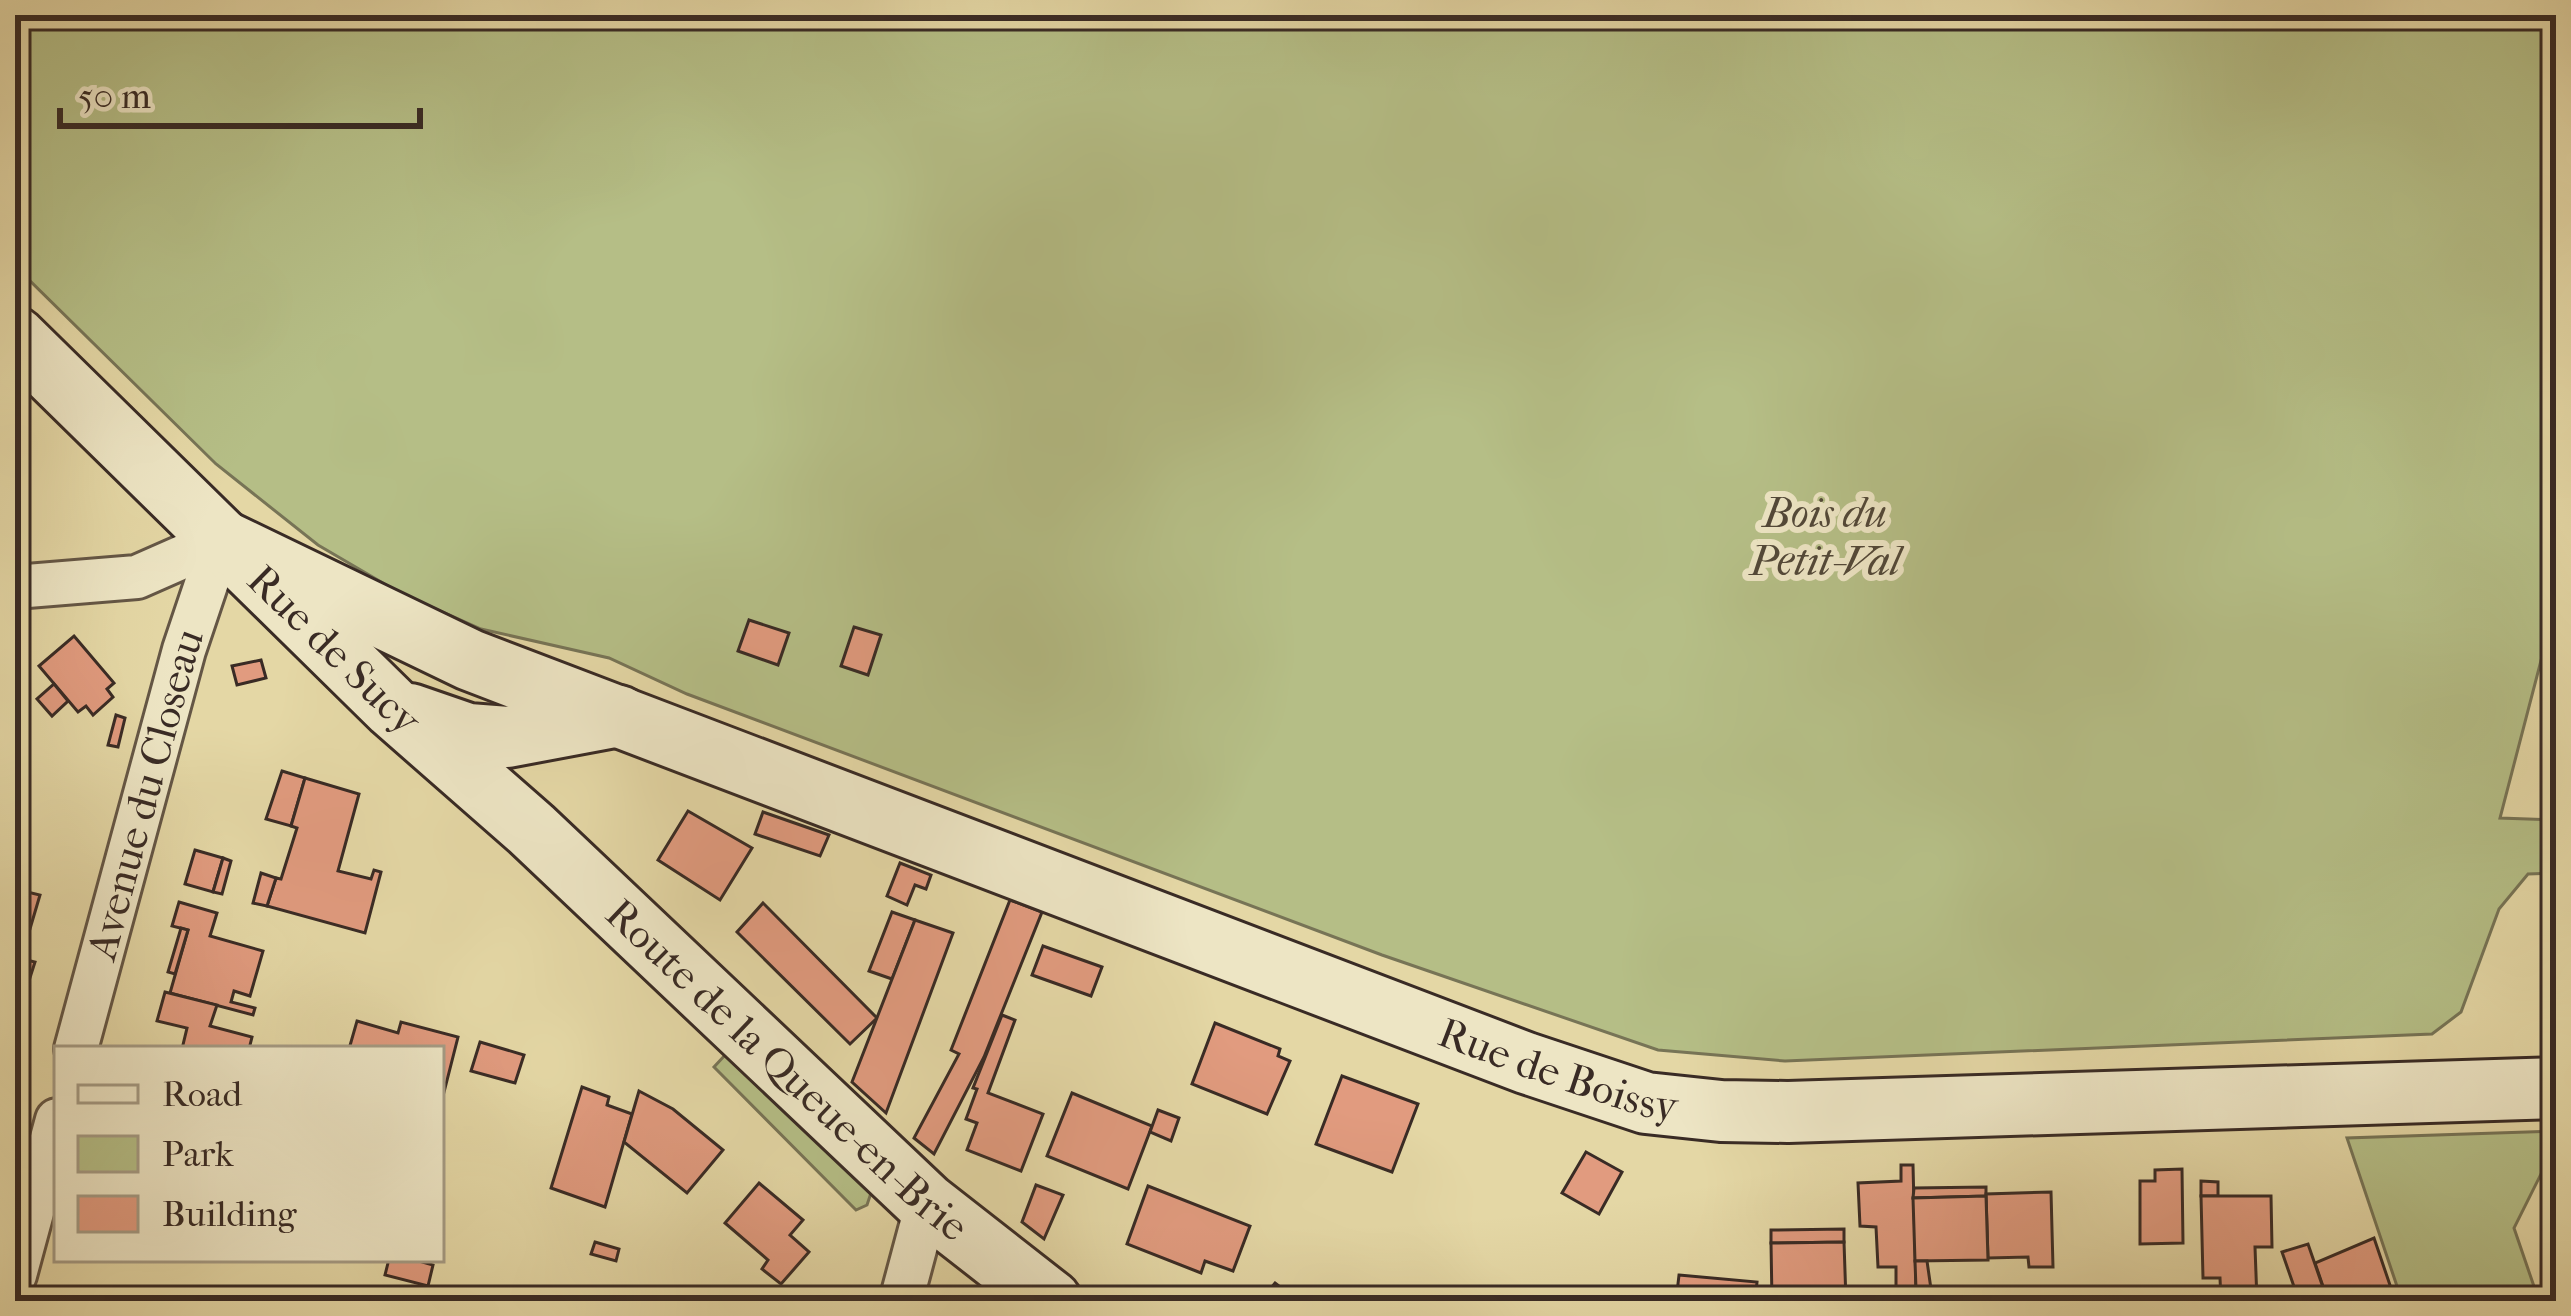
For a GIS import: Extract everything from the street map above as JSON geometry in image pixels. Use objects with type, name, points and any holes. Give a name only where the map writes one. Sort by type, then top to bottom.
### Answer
[{"type":"street","name":"Rue de Sucy","points":[[15,338],[392,708],[531,829]]},
{"type":"street","points":[[15,587],[137,577],[221,541]]},
{"type":"street","name":"Rue de Boissy","points":[[221,541],[470,660],[1526,1063],[1646,1103],[1788,1112],[2556,1088]]},
{"type":"street","name":"Avenue du Closeau","points":[[77,1046],[184,650],[221,541]]},
{"type":"street","name":"Rue de Sucy","points":[[470,660],[508,737],[531,829]]},
{"type":"street","points":[[392,708],[468,734],[508,737],[619,716]]},
{"type":"street","name":"Route de la Queue-en-Brie","points":[[531,829],[927,1204],[1051,1301]]},
{"type":"street","points":[[15,1275],[54,1131]]},
{"type":"street","points":[[901,1301],[927,1204]]},
{"type":"green space","name":"Bois du Petit-Val","points":[[15,15],[2556,15],[2556,603],[2500,818],[2556,820],[2556,873],[2528,874],[2499,909],[2461,1012],[2432,1034],[1785,1061],[1658,1050],[1382,955],[687,694],[609,658],[481,629],[400,593],[318,545],[216,464],[15,266]]},
{"type":"green space","points":[[726,1054],[872,1190],[867,1205],[856,1210],[714,1067]]},
{"type":"green space","points":[[2556,1131],[2556,1144],[2514,1228],[2539,1301],[2402,1301],[2347,1138]]},
{"type":"building","points":[[749,620],[789,633],[778,665],[738,651]]},
{"type":"building","points":[[854,627],[881,635],[868,675],[841,666]]},
{"type":"building","points":[[74,636],[114,683],[107,689],[113,697],[93,715],[86,706],[78,712],[39,666]]},
{"type":"building","points":[[261,660],[266,678],[237,685],[232,666]]},
{"type":"building","points":[[54,684],[68,701],[52,716],[37,699]]},
{"type":"building","points":[[116,715],[125,718],[118,747],[108,745]]},
{"type":"building","points":[[282,771],[305,778],[291,826],[266,819]]},
{"type":"building","points":[[305,778],[359,794],[338,871],[371,879],[374,870],[381,872],[365,933],[267,906],[297,828],[291,826]]},
{"type":"building","points":[[688,811],[752,848],[720,900],[658,860]]},
{"type":"building","points":[[763,812],[829,835],[820,856],[755,834]]},
{"type":"building","points":[[195,850],[223,858],[213,892],[185,884]]},
{"type":"building","points":[[223,858],[231,861],[222,894],[213,892]]},
{"type":"building","points":[[900,863],[931,875],[926,889],[915,885],[907,905],[887,896]]},
{"type":"building","points":[[261,873],[276,878],[267,906],[253,903]]},
{"type":"building","points":[[15,889],[40,895],[27,939],[15,936]]},
{"type":"building","points":[[1010,900],[1042,912],[984,1057],[934,1154],[914,1138],[959,1054],[951,1050]]},
{"type":"building","points":[[179,902],[217,913],[210,936],[263,951],[250,996],[234,991],[231,1002],[255,1008],[253,1015],[170,993],[188,930],[172,926]]},
{"type":"building","points":[[763,903],[877,1018],[850,1044],[737,932]]},
{"type":"building","points":[[892,912],[915,920],[892,979],[869,971]]},
{"type":"building","points":[[915,920],[953,933],[886,1113],[852,1082]]},
{"type":"building","points":[[181,928],[188,930],[175,974],[168,972]]},
{"type":"building","points":[[1043,946],[1102,967],[1091,996],[1032,975]]},
{"type":"building","points":[[15,957],[35,962],[28,984],[15,980]]},
{"type":"building","points":[[165,992],[217,1005],[210,1026],[252,1037],[250,1046],[183,1046],[187,1028],[157,1021]]},
{"type":"building","points":[[1002,1015],[1015,1020],[988,1093],[1043,1114],[1021,1171],[967,1150],[977,1123],[966,1119],[977,1089],[973,1088]]},
{"type":"building","points":[[357,1021],[398,1033],[401,1022],[458,1037],[444,1092],[444,1046],[350,1046]]},
{"type":"building","points":[[1215,1023],[1280,1049],[1278,1056],[1290,1061],[1267,1114],[1192,1084]]},
{"type":"building","points":[[480,1042],[524,1055],[515,1083],[471,1071]]},
{"type":"building","points":[[1342,1076],[1418,1104],[1392,1172],[1316,1144]]},
{"type":"building","points":[[582,1087],[609,1097],[607,1105],[632,1114],[605,1207],[551,1188]]},
{"type":"building","points":[[639,1091],[673,1109],[723,1150],[687,1193],[624,1142]]},
{"type":"building","points":[[1072,1093],[1152,1126],[1128,1189],[1047,1156]]},
{"type":"building","points":[[1158,1110],[1179,1118],[1171,1141],[1150,1132]]},
{"type":"building","points":[[1586,1152],[1622,1172],[1599,1214],[1562,1193]]},
{"type":"building","points":[[1901,1165],[1913,1165],[1916,1288],[1896,1288],[1896,1267],[1878,1267],[1876,1227],[1860,1226],[1858,1183],[1901,1181]]},
{"type":"building","points":[[2182,1169],[2183,1243],[2140,1244],[2140,1181],[2155,1181],[2155,1170]]},
{"type":"building","points":[[2201,1181],[2218,1182],[2218,1196],[2201,1196]]},
{"type":"building","points":[[759,1183],[803,1220],[790,1235],[809,1252],[781,1284],[762,1269],[768,1260],[725,1223]]},
{"type":"building","points":[[1036,1185],[1063,1195],[1044,1239],[1022,1222]]},
{"type":"building","points":[[1148,1186],[1250,1226],[1233,1271],[1205,1261],[1201,1273],[1127,1244]]},
{"type":"building","points":[[1986,1187],[1986,1196],[1913,1198],[1914,1188]]},
{"type":"building","points":[[2051,1192],[2053,1267],[2029,1267],[2028,1257],[1988,1258],[1986,1194]]},
{"type":"building","points":[[1986,1196],[1988,1260],[1915,1261],[1913,1198]]},
{"type":"building","points":[[2201,1196],[2271,1196],[2272,1247],[2255,1247],[2257,1301],[2221,1301],[2220,1278],[2203,1278]]},
{"type":"building","points":[[1844,1229],[1844,1242],[1771,1243],[1771,1230]]},
{"type":"building","points":[[2374,1238],[2392,1291],[2365,1301],[2328,1301],[2315,1263]]},
{"type":"building","points":[[595,1242],[619,1249],[616,1261],[591,1254]]},
{"type":"building","points":[[1844,1242],[1846,1301],[1772,1301],[1771,1243]]},
{"type":"building","points":[[2308,1244],[2327,1299],[2323,1301],[2299,1301],[2282,1252]]},
{"type":"building","points":[[1915,1261],[1927,1261],[1931,1289],[1916,1289]]},
{"type":"building","points":[[388,1262],[433,1265],[428,1286],[385,1275]]},
{"type":"building","points":[[1679,1275],[1757,1282],[1755,1301],[1676,1301]]},
{"type":"building","points":[[1275,1283],[1298,1301],[1260,1301]]}]
